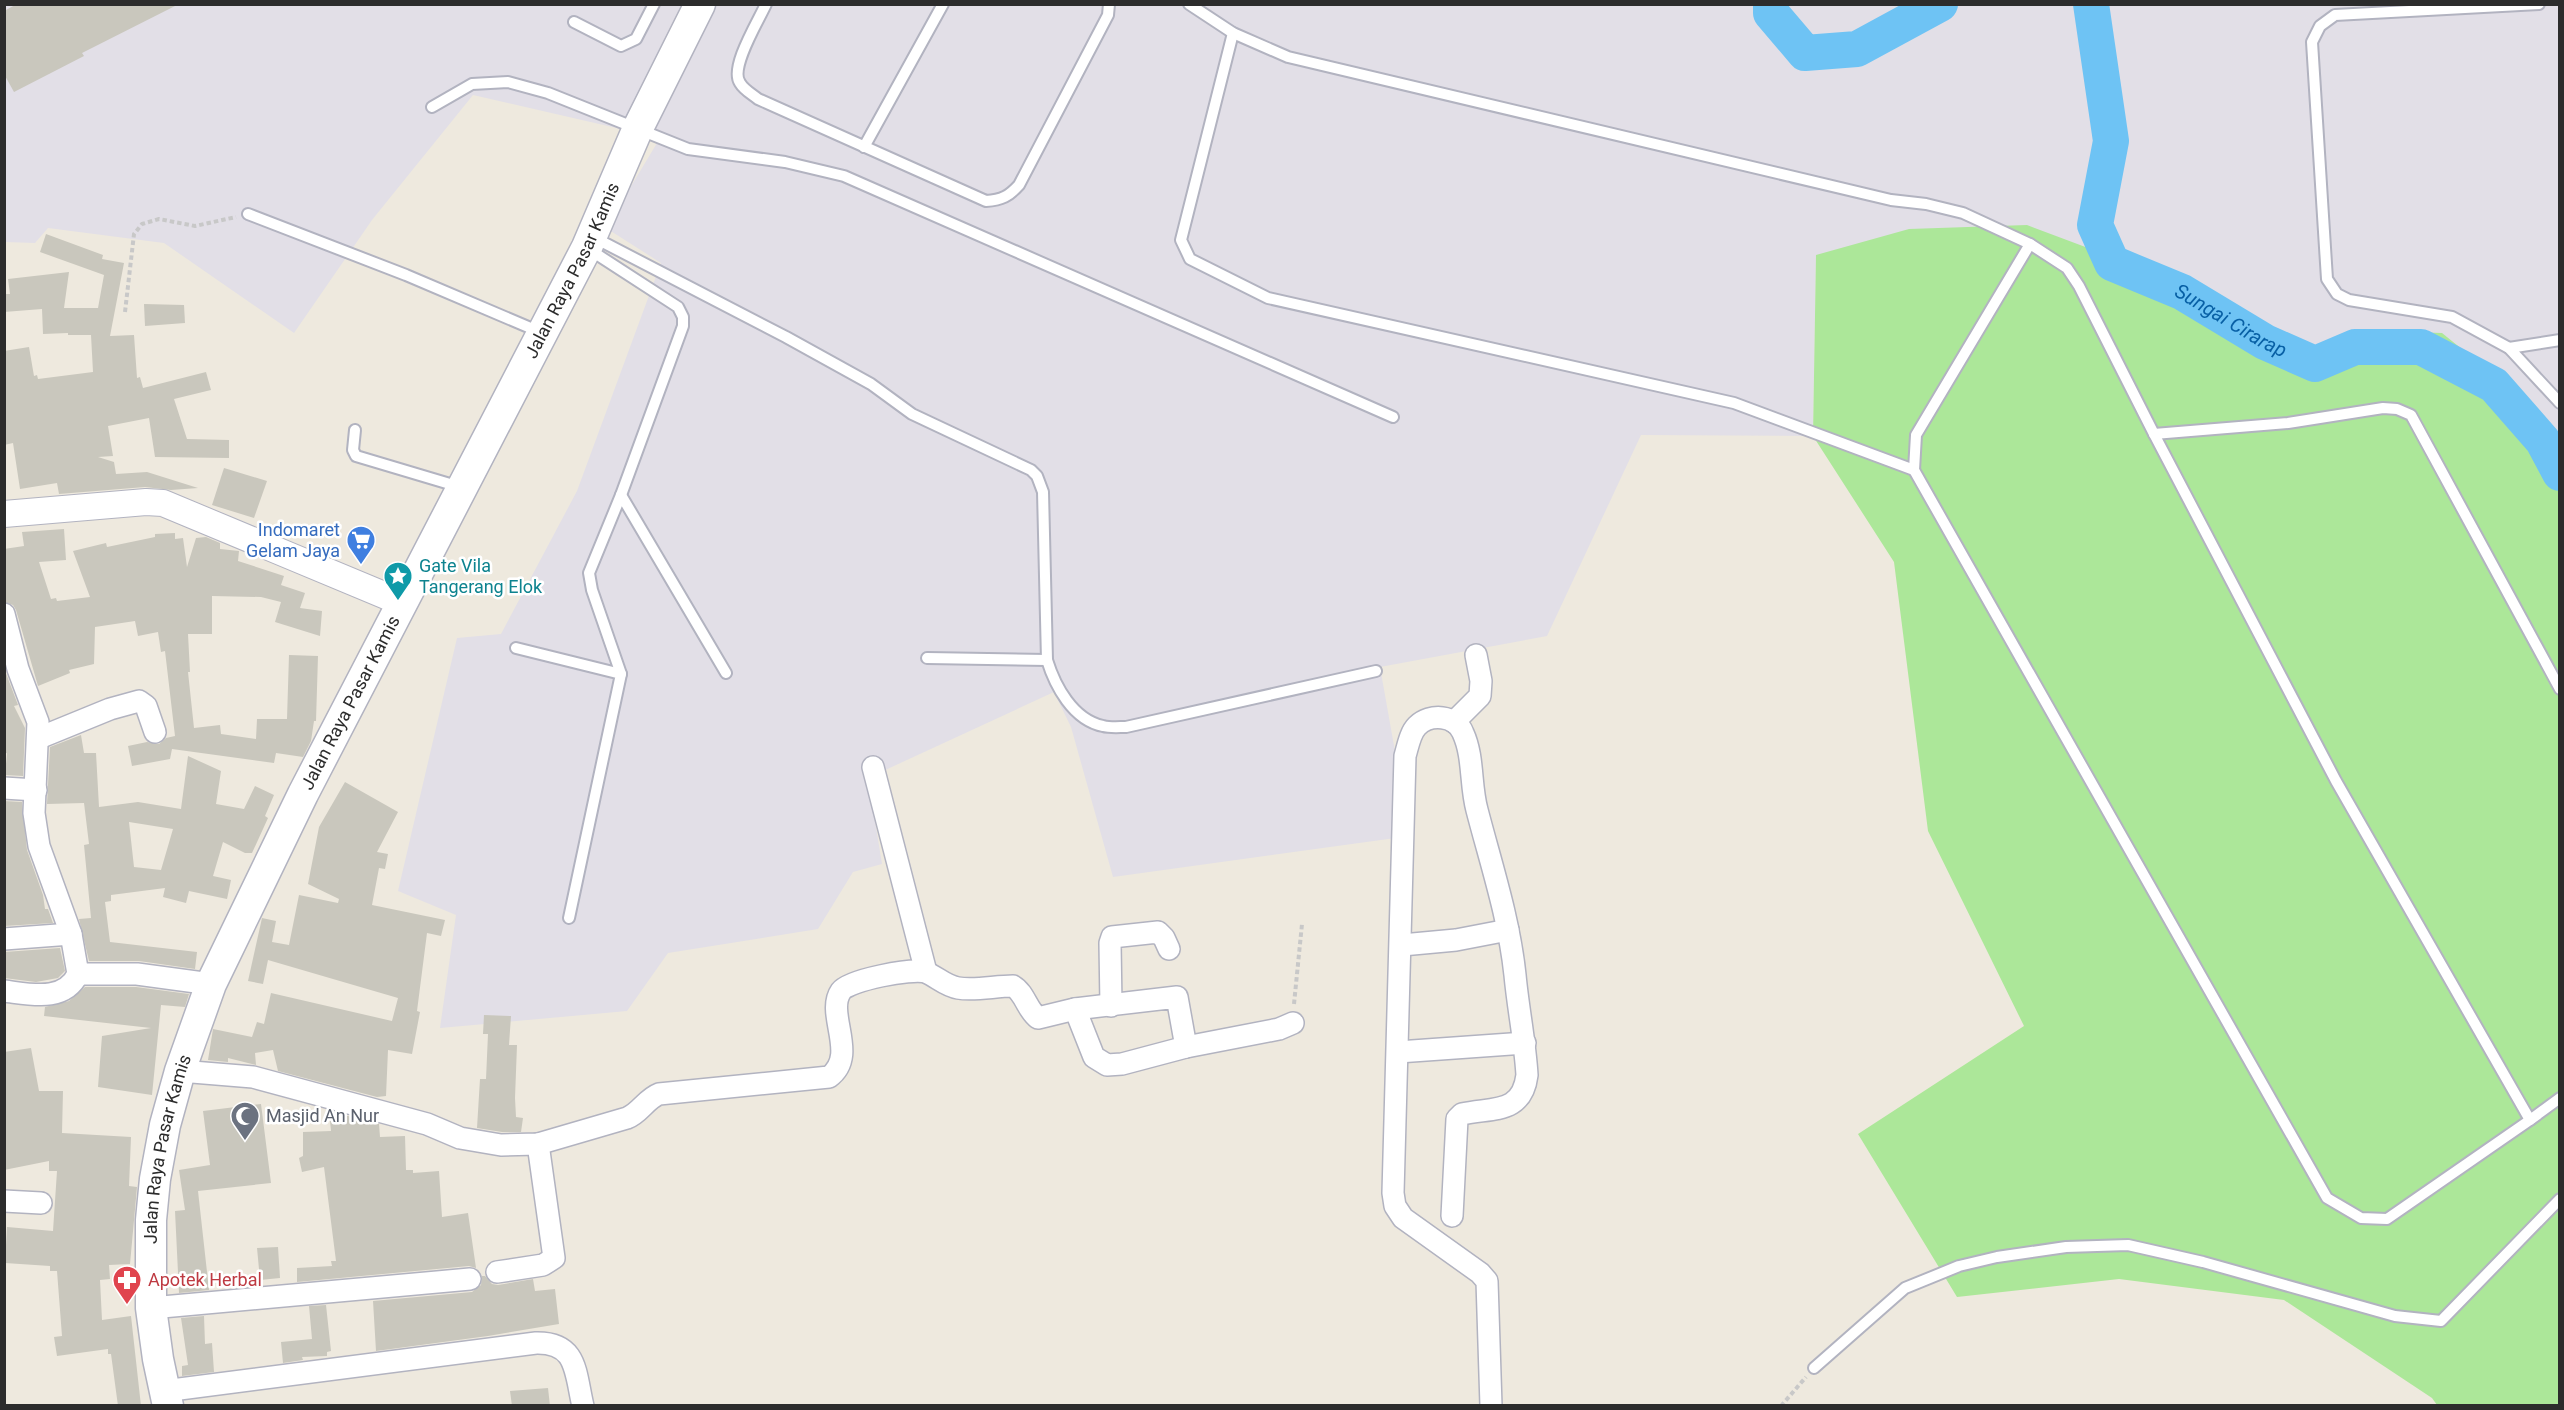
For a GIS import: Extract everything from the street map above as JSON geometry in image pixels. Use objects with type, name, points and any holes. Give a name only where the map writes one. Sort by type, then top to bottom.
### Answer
[{"type":"main road","name":"Jalan Raya Pasar Kamis","points":[[166,1398],[151,1308],[151,1220],[155,1179],[165,1125],[180,1071],[211,984],[303,794],[590,242],[638,128],[700,4]]},
{"type":"street","points":[[4,514],[146,502],[163,504],[403,603]]},
{"type":"street","points":[[4,614],[18,669],[38,722],[34,813],[39,846],[71,934],[78,974],[71,985],[56,993],[46,995],[4,991]]},
{"type":"street","points":[[1454,722],[1480,696],[1481,681],[1476,655]]},
{"type":"street","points":[[39,738],[110,709],[139,700],[146,706],[154,732]]},
{"type":"street","points":[[1452,1216],[1457,1119],[1462,1114],[1491,1111],[1508,1106],[1520,1098],[1527,1075],[1525,1043],[1508,930],[1490,852],[1476,808],[1468,746],[1463,730],[1454,722],[1439,717],[1423,721],[1416,726],[1411,734],[1406,756],[1394,1203],[1403,1218],[1480,1273],[1487,1281],[1491,1406]]},
{"type":"street","points":[[873,767],[926,972]]},
{"type":"street","points":[[4,788],[36,790]]},
{"type":"street","points":[[1402,945],[1456,940],[1508,930]]},
{"type":"street","points":[[1111,1006],[1110,943],[1112,937],[1158,932],[1169,949]]},
{"type":"street","points":[[4,939],[71,934]]},
{"type":"street","points":[[180,1071],[253,1077],[427,1124],[460,1138],[501,1145],[538,1144],[627,1118],[633,1116],[652,1096],[659,1094],[829,1077],[841,1062],[838,1000],[841,991],[852,983],[862,980],[926,972],[960,989],[1013,986],[1019,990],[1038,1018],[1075,1009],[1177,997],[1186,1047]]},
{"type":"street","points":[[78,974],[137,974],[211,984]]},
{"type":"street","points":[[1075,1009],[1092,1054],[1102,1064],[1122,1064],[1186,1047],[1280,1029],[1293,1023]]},
{"type":"street","points":[[1398,1052],[1525,1043]]},
{"type":"street","points":[[497,1272],[543,1265],[554,1258],[538,1144]]},
{"type":"street","points":[[4,1201],[41,1203]]},
{"type":"street","points":[[151,1308],[470,1280]]},
{"type":"street","points":[[166,1398],[552,1342],[565,1350],[572,1360],[584,1406]]},
{"type":"lane","points":[[574,22],[621,46],[636,39],[654,4]]},
{"type":"lane","points":[[766,4],[743,52],[737,72],[740,83],[758,99],[986,201],[1009,196],[1019,184],[1108,15],[1109,4]]},
{"type":"lane","points":[[864,147],[943,4]]},
{"type":"lane","points":[[1189,4],[1233,33],[1288,57],[1891,200],[1926,204],[1963,213],[2030,244],[2067,268],[2079,286],[2336,781],[2530,1120]]},
{"type":"lane","points":[[2539,4],[2335,15],[2320,26],[2312,42],[2327,279],[2337,294],[2349,300],[2452,317],[2509,348],[2559,404]]},
{"type":"lane","points":[[1233,33],[1181,240],[1190,259],[1268,298],[1734,403],[1914,470]]},
{"type":"lane","points":[[432,107],[472,84],[508,82],[548,93],[688,148],[785,162],[844,176],[1393,417]]},
{"type":"lane","points":[[248,214],[406,275],[543,334]]},
{"type":"lane","points":[[569,918],[621,674],[592,590],[589,573],[621,495],[683,326],[683,318],[678,307],[590,242]]},
{"type":"lane","points":[[590,242],[775,331],[871,384],[912,414],[1031,470],[1037,476],[1043,492],[1047,660],[1057,684],[1071,706],[1087,721],[1104,727],[1126,727],[1376,670]]},
{"type":"lane","points":[[2030,244],[1916,435],[1914,470],[2327,1198],[2361,1218],[2387,1219],[2559,1098]]},
{"type":"lane","points":[[2509,348],[2559,340]]},
{"type":"lane","points":[[2154,434],[2288,423],[2383,408],[2397,409],[2411,415],[2559,689]]},
{"type":"lane","points":[[355,430],[352,450],[356,456],[464,488]]},
{"type":"lane","points":[[621,495],[726,674]]},
{"type":"lane","points":[[516,648],[621,674]]},
{"type":"lane","points":[[927,658],[1047,660]]},
{"type":"lane","points":[[1814,1368],[1905,1288],[1968,1264],[1997,1257],[2066,1247],[2128,1245],[2203,1262],[2395,1316],[2441,1321],[2559,1199]]},
{"type":"path","points":[[125,312],[134,234],[142,224],[159,219],[195,226],[248,214]]},
{"type":"path","points":[[1293,1023],[1302,924]]},
{"type":"path","points":[[1780,1406],[1814,1368]]},
{"type":"shaded area","points":[[5,5],[2559,5],[2559,451],[2535,408],[2382,331],[2322,352],[2168,278],[1816,255],[1813,436],[1641,435],[1547,636],[1380,667],[1410,836],[1113,877],[1071,727],[1054,692],[868,778],[882,864],[853,872],[818,929],[668,953],[627,1011],[440,1028],[456,915],[398,891],[457,638],[501,634],[577,491],[661,263],[606,228],[660,138],[473,95],[372,220],[294,333],[164,243],[48,228],[35,243],[5,242]]},
{"type":"green space","points":[[2027,225],[2168,278],[2322,352],[2382,331],[2442,333],[2535,408],[2560,451],[2559,1405],[2437,1405],[2432,1398],[2284,1300],[2119,1279],[1957,1297],[1858,1134],[2024,1026],[1928,831],[1894,562],[1813,436],[1816,255],[1909,229]]},
{"type":"building","points":[[17,4],[179,4],[82,53],[84,56],[14,92],[4,74],[4,11]]},
{"type":"building","points":[[46,234],[103,255],[102,259],[124,263],[110,336],[134,335],[137,378],[140,377],[143,388],[206,372],[211,390],[174,399],[187,439],[229,440],[229,458],[155,457],[149,418],[108,426],[113,456],[98,457],[114,462],[116,474],[147,472],[198,488],[171,490],[145,487],[59,494],[57,483],[20,489],[13,443],[4,445],[4,351],[29,347],[34,376],[37,375],[38,379],[93,372],[91,335],[43,334],[42,309],[4,312],[4,294],[10,294],[8,279],[69,272],[64,308],[98,308],[104,275],[40,252]]},
{"type":"building","points":[[144,304],[184,305],[185,323],[145,326]]},
{"type":"building","points":[[224,468],[267,481],[254,518],[212,505]]},
{"type":"building","points":[[64,529],[66,560],[39,562],[51,599],[56,598],[57,601],[90,597],[73,551],[106,543],[107,547],[155,537],[155,534],[175,533],[175,539],[183,538],[187,567],[196,538],[206,537],[220,543],[220,549],[239,551],[238,561],[284,576],[281,585],[305,593],[300,608],[322,611],[320,636],[275,622],[281,602],[261,597],[212,596],[212,634],[188,634],[190,672],[188,672],[194,728],[220,725],[221,734],[256,739],[257,719],[287,719],[289,655],[318,656],[316,721],[314,721],[311,741],[303,757],[276,753],[274,763],[172,749],[170,759],[132,766],[128,746],[147,742],[159,744],[166,738],[175,736],[165,651],[161,652],[158,632],[138,636],[135,621],[95,627],[94,664],[69,670],[70,673],[38,686],[16,610],[13,605],[4,602],[4,549],[24,546],[22,532]]},
{"type":"building","points":[[4,668],[18,705],[14,706],[25,728],[23,776],[5,775],[7,753],[4,754]]},
{"type":"building","points":[[81,735],[84,753],[96,753],[99,807],[138,802],[181,809],[188,756],[221,771],[216,804],[244,809],[255,786],[274,795],[265,816],[268,818],[252,853],[245,853],[223,842],[213,876],[231,880],[227,899],[189,891],[186,903],[163,897],[165,888],[111,895],[111,901],[105,902],[110,942],[197,952],[195,969],[139,961],[89,961],[79,919],[91,918],[84,845],[89,844],[84,803],[47,804],[50,747]],"holes":[[[129,822],[173,829],[161,870],[134,867]]]},
{"type":"building","points":[[345,782],[398,812],[377,852],[388,854],[385,869],[379,868],[372,905],[445,920],[441,936],[427,933],[417,1011],[420,1012],[412,1054],[388,1050],[386,1096],[377,1097],[278,1071],[273,1050],[255,1053],[256,1065],[228,1058],[228,1062],[208,1060],[213,1029],[252,1037],[257,1022],[264,1024],[271,993],[392,1021],[398,998],[268,960],[263,984],[248,981],[262,918],[276,921],[272,942],[289,945],[299,895],[338,903],[339,899],[308,884],[319,827]]},
{"type":"building","points":[[4,801],[22,802],[27,850],[43,895],[45,909],[48,909],[53,923],[4,926]]},
{"type":"building","points":[[60,948],[65,971],[58,978],[36,982],[4,978],[4,952]]},
{"type":"building","points":[[85,987],[136,987],[189,994],[185,1007],[161,1005],[152,1095],[98,1087],[102,1036],[151,1028],[44,1016],[45,1007],[69,1001]]},
{"type":"building","points":[[484,1015],[511,1016],[509,1045],[517,1045],[515,1098],[516,1117],[523,1118],[521,1132],[477,1128],[480,1079],[486,1079],[488,1034],[483,1034]]},
{"type":"building","points":[[31,1048],[39,1091],[63,1091],[62,1133],[131,1137],[129,1186],[137,1187],[130,1264],[109,1265],[110,1279],[100,1280],[102,1320],[131,1316],[141,1406],[118,1406],[111,1354],[108,1354],[108,1349],[57,1356],[54,1337],[62,1336],[57,1271],[50,1271],[50,1266],[5,1263],[7,1227],[53,1231],[57,1171],[49,1171],[49,1161],[4,1170],[4,1052]]},
{"type":"building","points":[[261,1104],[271,1183],[198,1191],[209,1290],[179,1293],[175,1211],[185,1210],[179,1170],[210,1165],[203,1111]]},
{"type":"building","points":[[329,1111],[379,1124],[380,1137],[405,1136],[406,1170],[413,1170],[413,1173],[439,1171],[442,1217],[468,1213],[476,1268],[469,1266],[297,1282],[297,1268],[332,1266],[331,1261],[336,1261],[324,1167],[302,1172],[299,1158],[303,1156],[303,1132],[331,1131]]},
{"type":"building","points":[[278,1247],[280,1278],[260,1280],[257,1248]]},
{"type":"building","points":[[482,1276],[485,1276],[492,1284],[533,1279],[535,1291],[555,1289],[559,1324],[376,1351],[373,1301],[472,1292],[481,1285]]},
{"type":"building","points":[[326,1305],[331,1351],[327,1352],[327,1356],[302,1357],[303,1360],[283,1363],[281,1342],[312,1339],[309,1306]]},
{"type":"building","points":[[204,1316],[205,1344],[212,1343],[214,1372],[182,1376],[182,1366],[188,1365],[181,1318]]},
{"type":"building","points":[[548,1388],[550,1406],[512,1406],[510,1391]]},
{"type":"waterway","name":"Sungai Cirarap","points":[[1771,4],[1771,13],[1805,53],[1857,49],[1940,4]]},
{"type":"waterway","name":"Sungai Cirarap","points":[[2091,4],[2111,141],[2095,225],[2112,263],[2182,292],[2265,342],[2315,364],[2355,347],[2421,347],[2494,385],[2543,441],[2560,473]]},
{"type":"place","name":"Indomaret Gelam Jaya","points":[[361,566]]},
{"type":"place","name":"Gate Vila Tangerang Elok","points":[[398,602]]},
{"type":"place","name":"Masjid An Nur","points":[[245,1142]]},
{"type":"place","name":"Apotek Herbal","points":[[127,1306]]}]
